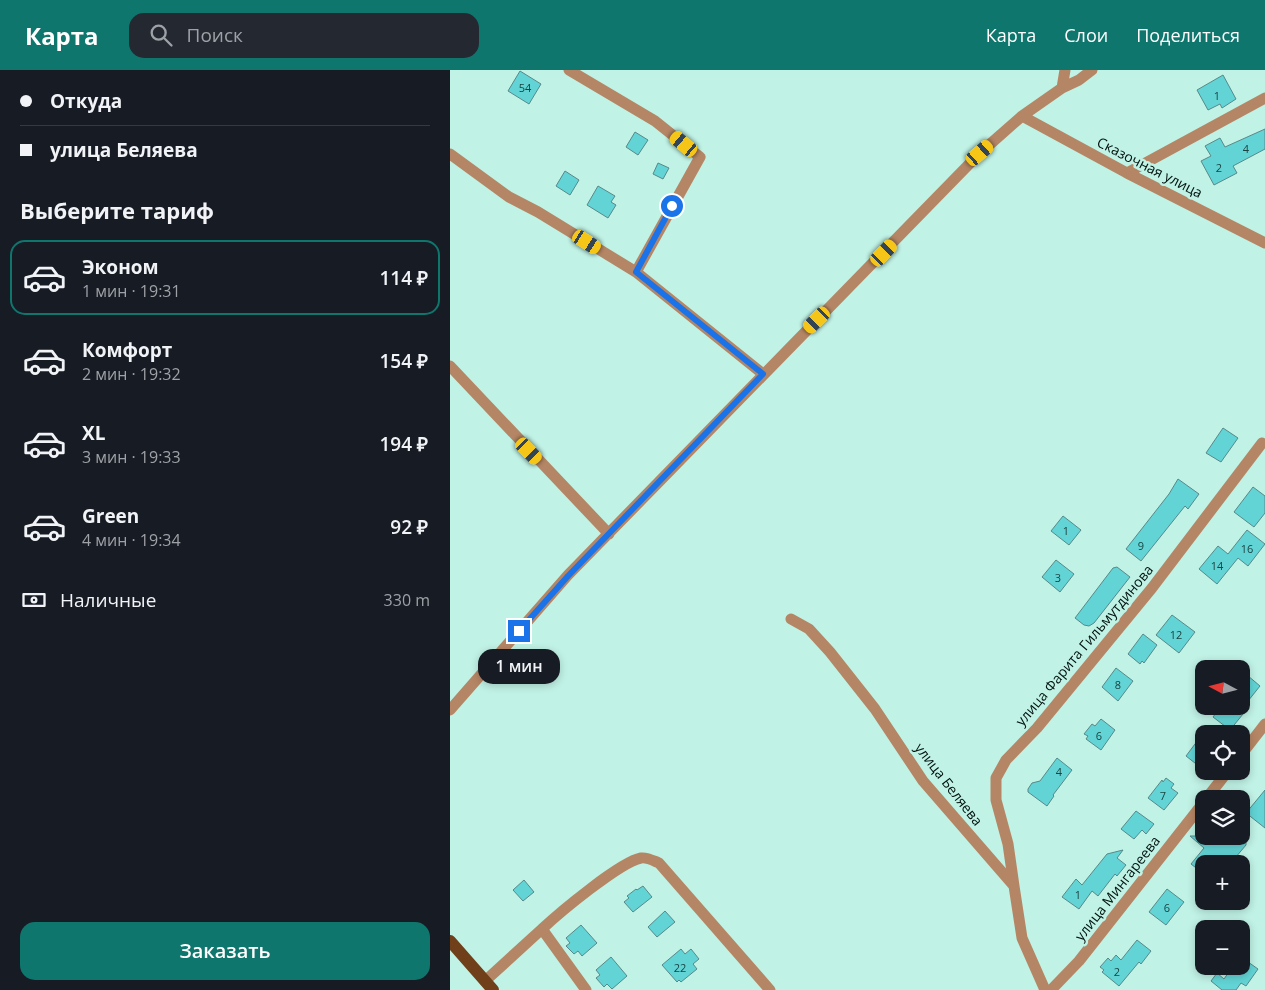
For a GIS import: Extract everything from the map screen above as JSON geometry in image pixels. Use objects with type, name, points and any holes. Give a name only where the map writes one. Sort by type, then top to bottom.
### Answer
[{"type":"main road","points":[[452,945],[489,986]]},
{"type":"street","points":[[568,70],[655,121],[700,157],[636,272]]},
{"type":"street","points":[[1062,88],[1065,70]]},
{"type":"street","points":[[450,710],[545,602],[609,534],[980,153],[1022,116],[1092,70]]},
{"type":"street","points":[[1127,173],[1265,98]]},
{"type":"street","name":"Сказочная улица","points":[[1022,116],[1127,173],[1265,243]]},
{"type":"street","points":[[450,154],[508,197],[538,212],[636,272],[763,374]]},
{"type":"street","points":[[450,366],[609,534]]},
{"type":"street","name":"улица Фарита Гильмутдинова","points":[[1014,886],[1008,844],[996,800],[996,778],[1006,760],[1037,728],[1106,645],[1152,588],[1262,443]]},
{"type":"street","name":"улица Беляева","points":[[791,619],[809,629],[830,652],[876,709],[924,780],[1014,886]]},
{"type":"street","points":[[1250,743],[1265,724]]},
{"type":"street","points":[[1213,790],[1221,780]]},
{"type":"street","name":"улица Мингареева","points":[[1050,990],[1079,960],[1195,813]]},
{"type":"street","points":[[489,986],[554,917],[627,863],[643,858],[660,863],[770,990]]},
{"type":"street","points":[[1014,886],[1022,938],[1050,990]]},
{"type":"street","points":[[542,929],[586,990]]},
{"type":"building","points":[[520,71],[541,84],[529,104],[508,91]]},
{"type":"building","points":[[1223,75],[1236,99],[1222,108],[1220,104],[1208,110],[1197,90]]},
{"type":"building","points":[[1265,129],[1265,149],[1233,166],[1237,173],[1214,185],[1201,161],[1211,156],[1205,146],[1220,138],[1225,147]]},
{"type":"building","points":[[635,132],[648,140],[638,155],[626,147]]},
{"type":"building","points":[[658,163],[669,168],[663,179],[653,174]]},
{"type":"building","points":[[565,171],[579,180],[570,195],[556,186]]},
{"type":"building","points":[[598,186],[615,196],[611,202],[616,205],[608,218],[587,205]]},
{"type":"building","points":[[1223,428],[1238,438],[1221,462],[1206,453]]},
{"type":"building","points":[[1178,479],[1199,494],[1188,509],[1185,506],[1141,561],[1126,549],[1169,494]]},
{"type":"building","points":[[1253,487],[1265,496],[1265,513],[1254,527],[1234,512]]},
{"type":"building","points":[[1063,516],[1081,530],[1069,545],[1051,531]]},
{"type":"building","points":[[1247,530],[1265,544],[1248,566],[1238,558],[1217,584],[1199,569],[1218,546],[1228,554]]},
{"type":"building","points":[[1056,560],[1074,574],[1060,592],[1042,577]]},
{"type":"building","points":[[1117,567],[1130,577],[1094,623],[1089,626],[1084,625],[1075,618],[1113,568]]},
{"type":"building","points":[[1172,615],[1195,632],[1179,653],[1156,635]]},
{"type":"building","points":[[1143,634],[1157,645],[1144,663],[1142,661],[1140,664],[1128,654]]},
{"type":"building","points":[[1116,668],[1133,681],[1118,701],[1102,687]]},
{"type":"building","points":[[1250,678],[1260,686],[1250,698]]},
{"type":"building","points":[[1214,715],[1242,715],[1234,725],[1223,725],[1213,717]]},
{"type":"building","points":[[1101,719],[1115,730],[1101,750],[1086,739],[1088,736],[1084,734],[1092,724],[1095,726]]},
{"type":"building","points":[[1195,744],[1195,763],[1186,756]]},
{"type":"building","points":[[1057,758],[1072,770],[1047,806],[1028,792],[1028,789],[1032,783],[1040,781]]},
{"type":"building","points":[[1166,778],[1174,784],[1171,788],[1178,793],[1164,810],[1148,798],[1162,780],[1163,782]]},
{"type":"building","points":[[1265,790],[1265,828],[1250,816],[1250,808]]},
{"type":"building","points":[[1136,811],[1154,824],[1146,834],[1142,830],[1134,839],[1121,829]]},
{"type":"building","points":[[1200,845],[1246,845],[1238,855],[1198,855],[1204,848]]},
{"type":"building","points":[[1123,850],[1117,858],[1126,865],[1117,876],[1115,874],[1098,896],[1092,891],[1079,909],[1062,897],[1076,879],[1082,885],[1107,854]]},
{"type":"building","points":[[1195,859],[1195,867],[1191,864]]},
{"type":"building","points":[[524,880],[534,892],[523,901],[513,890]]},
{"type":"building","points":[[643,886],[652,897],[633,912],[624,902],[629,898],[627,896]]},
{"type":"building","points":[[1167,889],[1184,902],[1166,925],[1149,912]]},
{"type":"building","points":[[665,911],[675,922],[657,937],[648,927]]},
{"type":"building","points":[[581,925],[597,943],[582,956],[578,951],[574,954],[566,946],[570,943],[566,938]]},
{"type":"building","points":[[1137,940],[1151,951],[1119,986],[1102,972],[1104,970],[1100,967],[1108,958],[1111,961],[1116,955],[1121,960]]},
{"type":"building","points":[[681,949],[685,954],[691,949],[699,959],[693,964],[697,969],[681,982],[679,980],[677,982],[662,965]]},
{"type":"building","points":[[611,957],[627,976],[612,989],[607,984],[604,987],[596,978],[600,975],[596,970]]},
{"type":"building","points":[[1250,963],[1258,969],[1246,986],[1241,983],[1236,990],[1222,990],[1211,981],[1216,975],[1219,975],[1224,979],[1227,975],[1250,975]]},
{"type":"route","points":[[519,631],[568,576],[763,374],[636,272],[672,206]]}]
